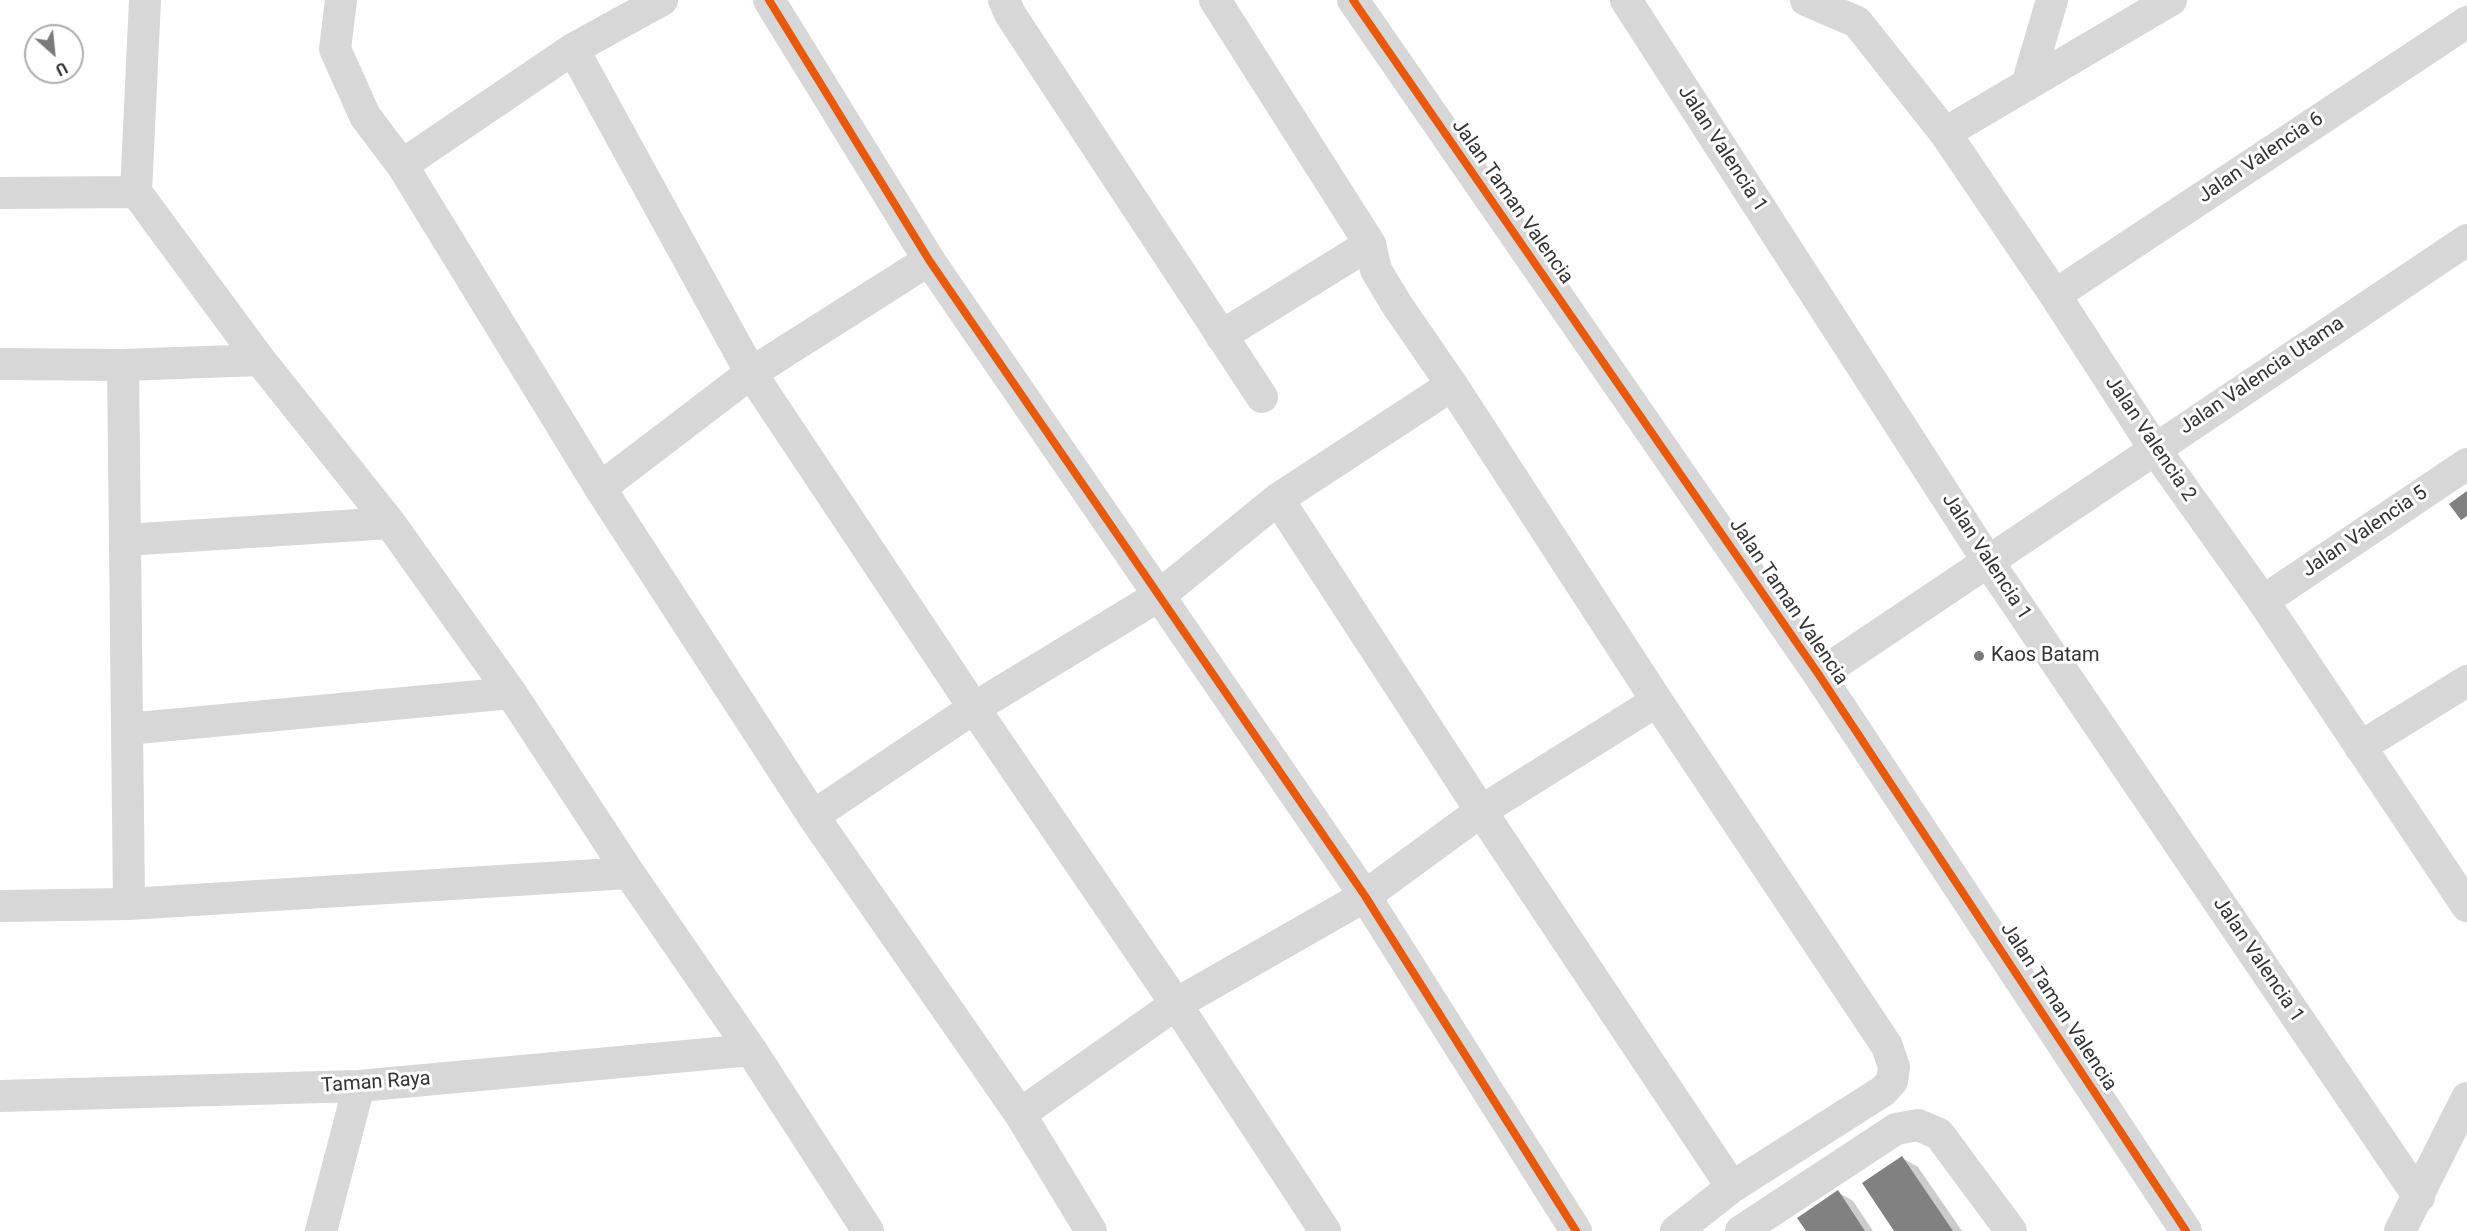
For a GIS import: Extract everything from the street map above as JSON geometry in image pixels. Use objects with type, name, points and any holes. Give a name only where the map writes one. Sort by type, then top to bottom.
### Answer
[{"type":"street","points":[[145,0],[136,192],[260,360],[390,523],[511,693],[629,873],[751,1050],[868,1231]]},
{"type":"street","points":[[341,0],[335,49],[365,116],[402,165],[600,488],[813,816],[1020,1114],[1091,1231]]},
{"type":"street","points":[[402,165],[573,49],[662,0]]},
{"type":"street","points":[[769,0],[929,260],[1365,896],[1576,1231]]},
{"type":"street","points":[[1004,0],[1010,14],[1262,397]]},
{"type":"street","points":[[1215,0],[1370,243],[1376,270],[1657,701],[1882,1039],[1894,1067],[1892,1081],[1883,1091],[1732,1187],[1676,1231]]},
{"type":"street","name":"Jalan Taman Valencia","points":[[1353,0],[1819,675],[2186,1231]]},
{"type":"street","name":"Jalan Valencia 1","points":[[1626,0],[1989,563],[2418,1197]]},
{"type":"street","name":"Jalan Valencia 2","points":[[1806,0],[1861,11],[2055,295],[2154,448],[2263,601],[2467,906]]},
{"type":"street","points":[[2027,85],[2052,0]]},
{"type":"street","points":[[1945,133],[2171,0]]},
{"type":"street","name":"Jalan Valencia 6","points":[[2055,295],[2467,22]]},
{"type":"street","points":[[573,49],[751,373],[974,708],[1176,1004],[1325,1231]]},
{"type":"street","points":[[0,193],[136,192]]},
{"type":"street","name":"Jalan Valencia Utama","points":[[1819,675],[2467,240]]},
{"type":"street","points":[[1221,336],[1370,243]]},
{"type":"street","points":[[600,488],[751,373],[929,260]]},
{"type":"street","points":[[0,364],[123,365],[260,360]]},
{"type":"street","points":[[123,365],[129,904]]},
{"type":"street","points":[[813,816],[974,708],[1160,595],[1278,499],[1452,385]]},
{"type":"street","name":"Jalan Valencia 5","points":[[2263,601],[2467,464]]},
{"type":"street","points":[[1278,499],[1481,811],[1732,1187]]},
{"type":"street","points":[[125,540],[390,523]]},
{"type":"street","points":[[2360,747],[2467,681]]},
{"type":"street","points":[[127,729],[511,693]]},
{"type":"street","points":[[1020,1114],[1176,1004],[1365,896],[1481,811],[1657,701]]},
{"type":"street","points":[[0,906],[129,904],[629,873]]},
{"type":"street","name":"Taman Raya","points":[[0,1096],[359,1086],[751,1050]]},
{"type":"street","points":[[321,1231],[359,1086]]},
{"type":"street","points":[[2400,1231],[2467,1098]]},
{"type":"street","points":[[1741,1231],[1779,1220],[1896,1129],[1918,1125],[1939,1134],[2011,1231]]},
{"type":"building","points":[[2467,491],[2467,516],[2461,520],[2449,504]]},
{"type":"building","points":[[1902,1156],[1953,1231],[1894,1231],[1862,1183]]},
{"type":"building","points":[[1838,1190],[1865,1231],[1806,1231],[1797,1218]]},
{"type":"cycle path","points":[[769,0],[929,260],[1365,896],[1576,1231]]},
{"type":"cycle path","points":[[1353,0],[1819,675],[2186,1231]]},
{"type":"place","name":"Kaos Batam","points":[[1979,656]]}]
